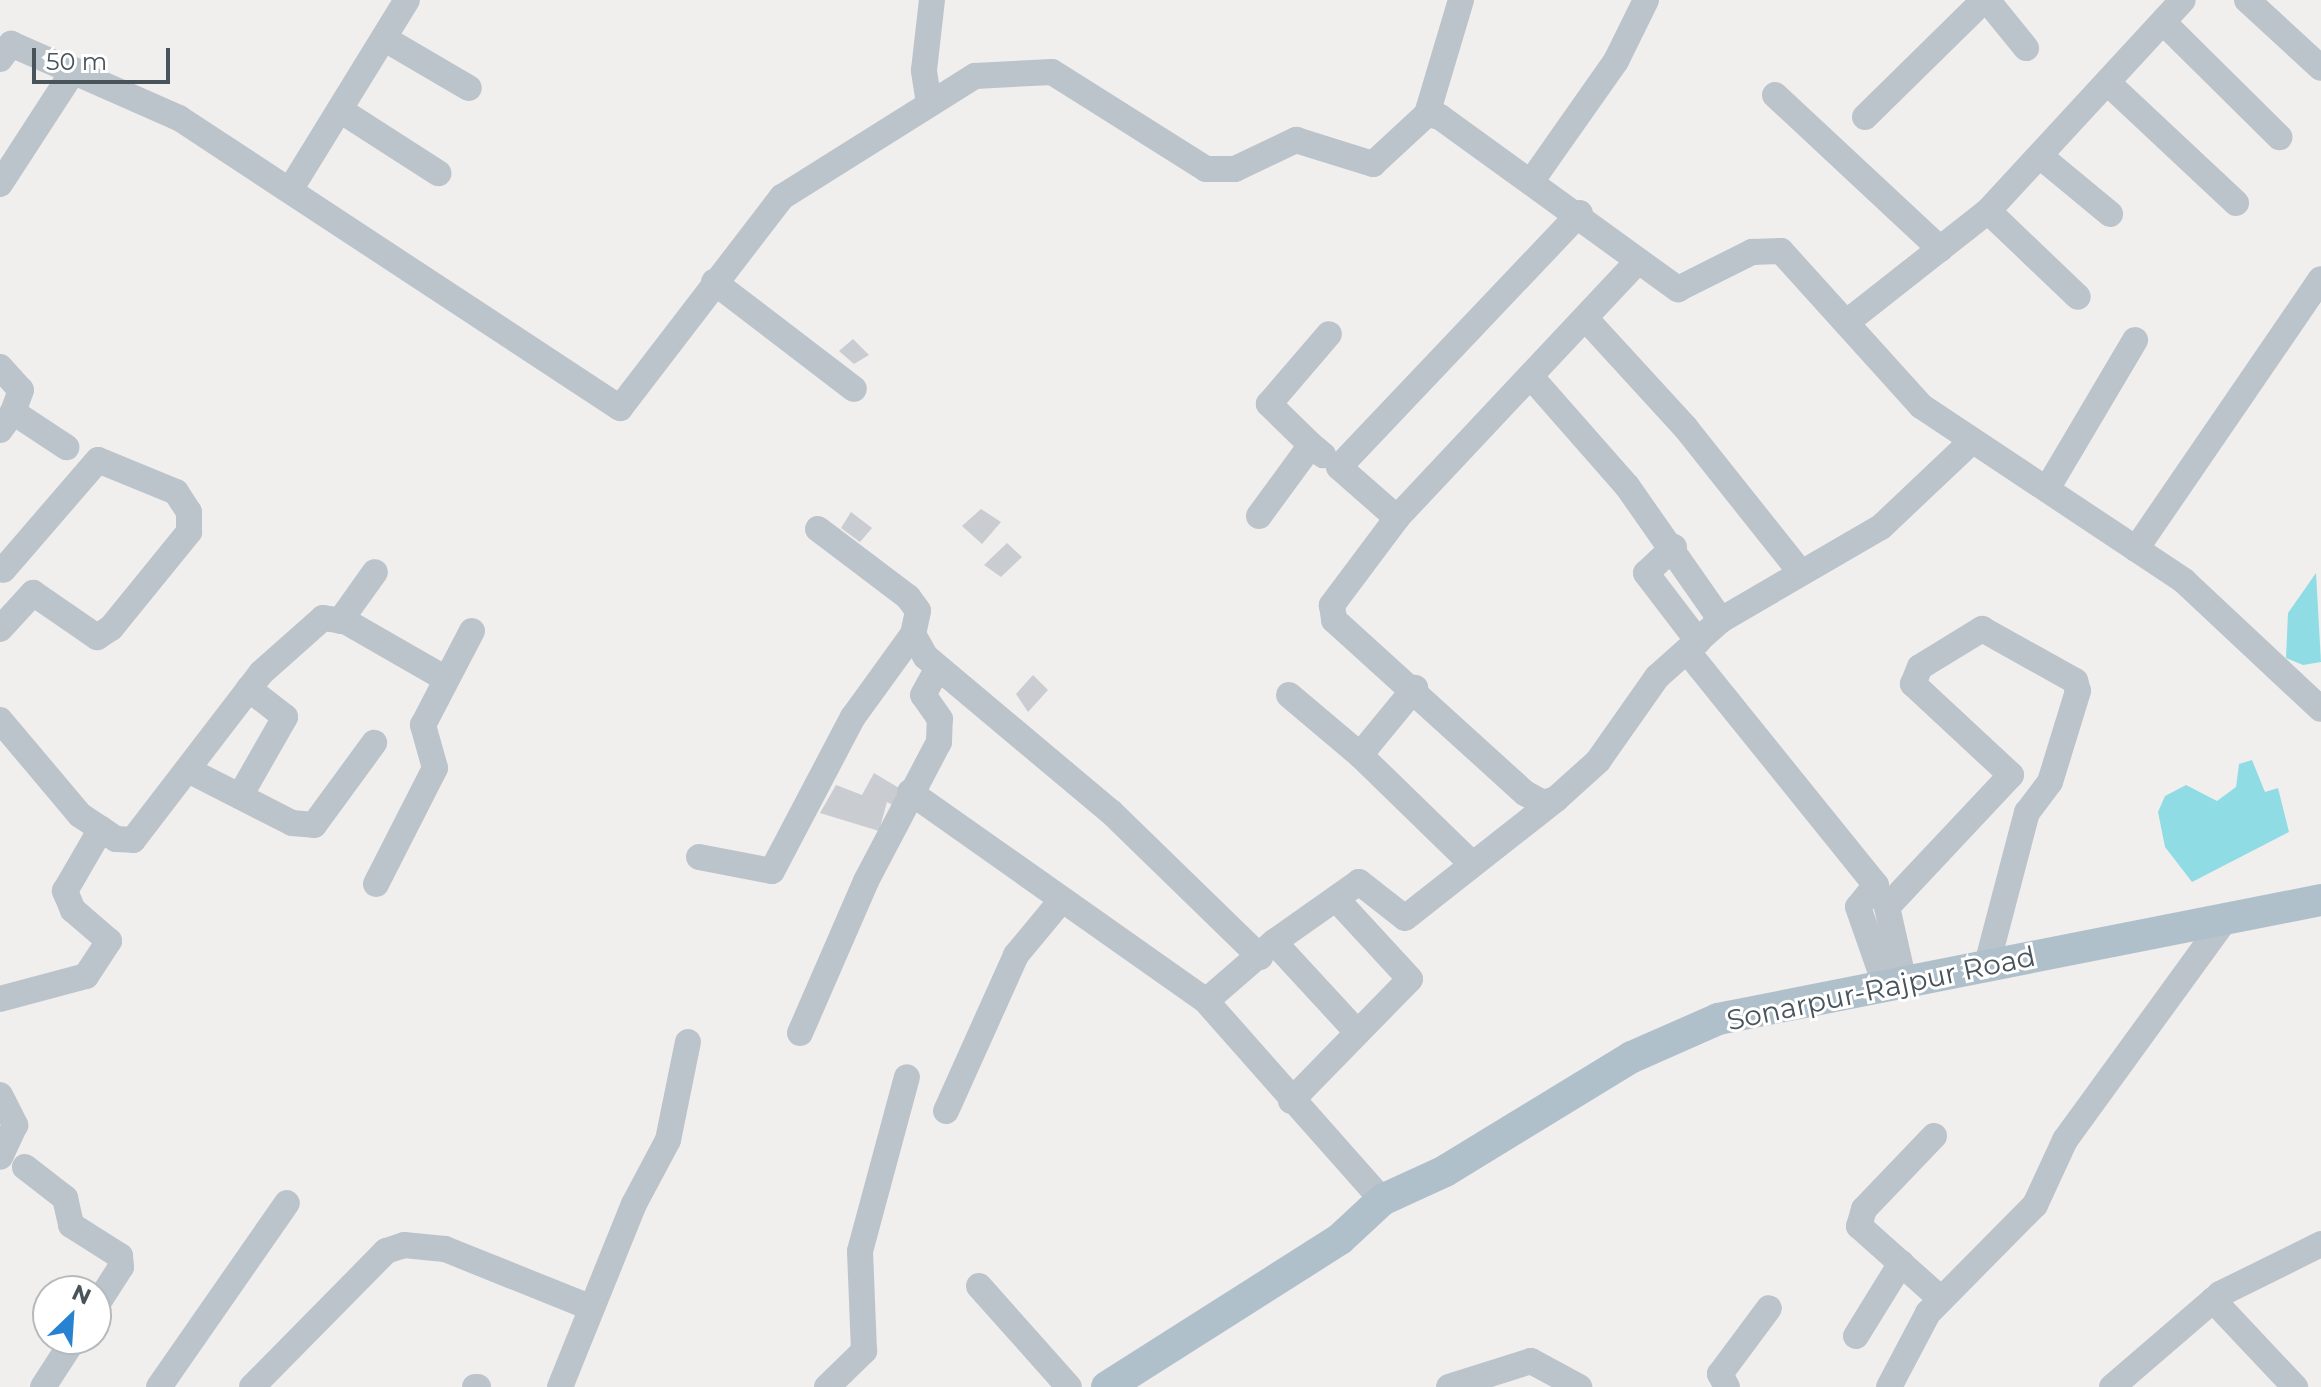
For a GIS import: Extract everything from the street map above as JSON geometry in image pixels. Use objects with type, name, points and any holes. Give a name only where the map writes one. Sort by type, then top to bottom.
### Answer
[{"type":"main road","name":"Sonarpur-Rajpur Road","points":[[1107,1387],[1340,1239],[1382,1200],[1445,1171],[1632,1057],[1718,1019],[1987,964],[2132,942],[2226,918],[2321,900]]},
{"type":"street","points":[[290,190],[407,0]]},
{"type":"street","points":[[929,103],[924,70],[932,0]]},
{"type":"street","points":[[4,47],[74,70],[179,118],[620,408],[714,282],[802,180],[975,76],[1052,72],[1206,169],[1235,169],[1296,140],[1373,164],[1427,114],[1461,0]]},
{"type":"street","points":[[1533,179],[1616,61],[1646,0]]},
{"type":"street","points":[[1865,117],[1986,0],[2026,48]]},
{"type":"street","points":[[1847,322],[1988,211],[2165,24],[2183,0]]},
{"type":"street","points":[[2247,0],[2321,68]]},
{"type":"street","points":[[2165,24],[2279,137]]},
{"type":"street","points":[[385,39],[469,88]]},
{"type":"street","points":[[0,184],[74,70]]},
{"type":"street","points":[[2109,84],[2236,203]]},
{"type":"street","points":[[1775,95],[1940,249]]},
{"type":"street","points":[[340,110],[438,173]]},
{"type":"street","points":[[1427,114],[1462,129],[1580,213],[1678,289],[1767,246],[1794,261],[1921,406],[2136,549],[2217,608],[2321,709]]},
{"type":"street","points":[[2040,156],[2110,214]]},
{"type":"street","points":[[1988,211],[2078,297]]},
{"type":"street","points":[[1339,467],[1580,213]]},
{"type":"street","points":[[1556,799],[1543,803],[1525,793],[1415,688],[1334,620],[1332,605],[1397,518],[1532,378],[1638,261]]},
{"type":"street","points":[[2136,549],[2321,279]]},
{"type":"street","points":[[714,282],[854,389]]},
{"type":"street","points":[[1586,319],[1685,427],[1801,573]]},
{"type":"street","points":[[1329,334],[1269,404],[1311,445],[1397,518]]},
{"type":"street","points":[[2047,489],[2135,340]]},
{"type":"street","points":[[0,367],[21,390],[6,421],[66,447]]},
{"type":"street","points":[[1532,378],[1674,547],[1721,620]]},
{"type":"street","points":[[1206,1001],[1267,949],[1359,882],[1405,918],[1556,799],[1598,761],[1657,677],[1721,620],[1909,507],[1971,442]]},
{"type":"street","points":[[1259,516],[1311,445]]},
{"type":"street","points":[[98,460],[176,492],[189,512],[189,532],[97,637],[2,569],[98,460]]},
{"type":"street","points":[[699,857],[772,871],[853,717],[913,634],[918,611],[908,597],[818,529]]},
{"type":"street","points":[[1674,547],[1646,573],[1692,646],[1876,885],[1858,907],[1895,984]]},
{"type":"street","points":[[340,621],[375,572]]},
{"type":"street","points":[[0,629],[33,593]]},
{"type":"street","points":[[0,720],[101,829],[133,840],[190,771],[249,689],[305,629],[323,618],[340,621],[444,678]]},
{"type":"street","points":[[1895,984],[1887,907],[2011,775],[1913,684],[1920,667],[1982,629],[2075,681],[2078,691],[2050,782],[2027,812],[1987,964]]},
{"type":"street","points":[[376,884],[435,768],[436,753],[420,735],[444,678],[472,631]]},
{"type":"street","points":[[913,634],[938,668],[1111,812],[1357,1032]]},
{"type":"street","points":[[800,1033],[910,792],[939,742],[940,719],[923,695],[938,668]]},
{"type":"street","points":[[1360,755],[1415,688]]},
{"type":"street","points":[[240,796],[285,717],[249,689]]},
{"type":"street","points":[[1289,695],[1360,755],[1471,863]]},
{"type":"street","points":[[190,771],[292,823],[314,825],[374,743]]},
{"type":"street","points":[[910,792],[1060,902],[1206,1001],[1291,1101],[1382,1200]]},
{"type":"street","points":[[0,999],[86,976],[109,941],[73,910],[65,891],[101,829]]},
{"type":"street","points":[[1291,1101],[1410,979],[1337,900]]},
{"type":"street","points":[[946,1111],[1016,955],[1060,902]]},
{"type":"street","points":[[1898,1384],[1941,1299],[2035,1205],[2065,1140],[2226,918]]},
{"type":"street","points":[[560,1387],[668,1140],[688,1042]]},
{"type":"street","points":[[827,1387],[864,1351],[860,1251],[907,1077]]},
{"type":"street","points":[[0,1095],[15,1125],[0,1157]]},
{"type":"street","points":[[1934,1136],[1859,1218],[1859,1226],[1941,1299]]},
{"type":"street","points":[[25,1167],[65,1198],[71,1225],[120,1256],[121,1267],[112,1281]]},
{"type":"street","points":[[159,1387],[287,1203]]},
{"type":"street","points":[[2126,1382],[2213,1300],[2321,1244]]},
{"type":"street","points":[[252,1387],[386,1251],[404,1245],[445,1249],[592,1308]]},
{"type":"street","points":[[1856,1336],[1901,1263]]},
{"type":"street","points":[[979,1286],[1069,1387]]},
{"type":"street","points":[[2213,1300],[2295,1387]]},
{"type":"street","points":[[1727,1387],[1720,1374],[1769,1308]]},
{"type":"street","points":[[43,1387],[64,1355]]},
{"type":"street","points":[[1449,1387],[1531,1361],[1579,1387]]},
{"type":"water","points":[[2316,573],[2321,662],[2303,665],[2286,658],[2288,613]]},
{"type":"water","points":[[2252,760],[2265,792],[2278,788],[2289,832],[2192,882],[2165,847],[2158,812],[2165,796],[2186,785],[2217,801],[2236,787],[2239,764]]},
{"type":"building","points":[[853,339],[869,355],[854,364],[839,351]]},
{"type":"building","points":[[981,509],[1001,522],[982,544],[962,526]]},
{"type":"building","points":[[851,512],[872,528],[860,542],[841,528]]},
{"type":"building","points":[[1007,543],[1022,557],[1001,577],[984,565]]},
{"type":"building","points":[[1033,675],[1048,690],[1028,712],[1016,694]]},
{"type":"building","points":[[874,773],[904,791],[896,807],[887,802],[879,831],[820,813],[836,785],[862,795]]}]
